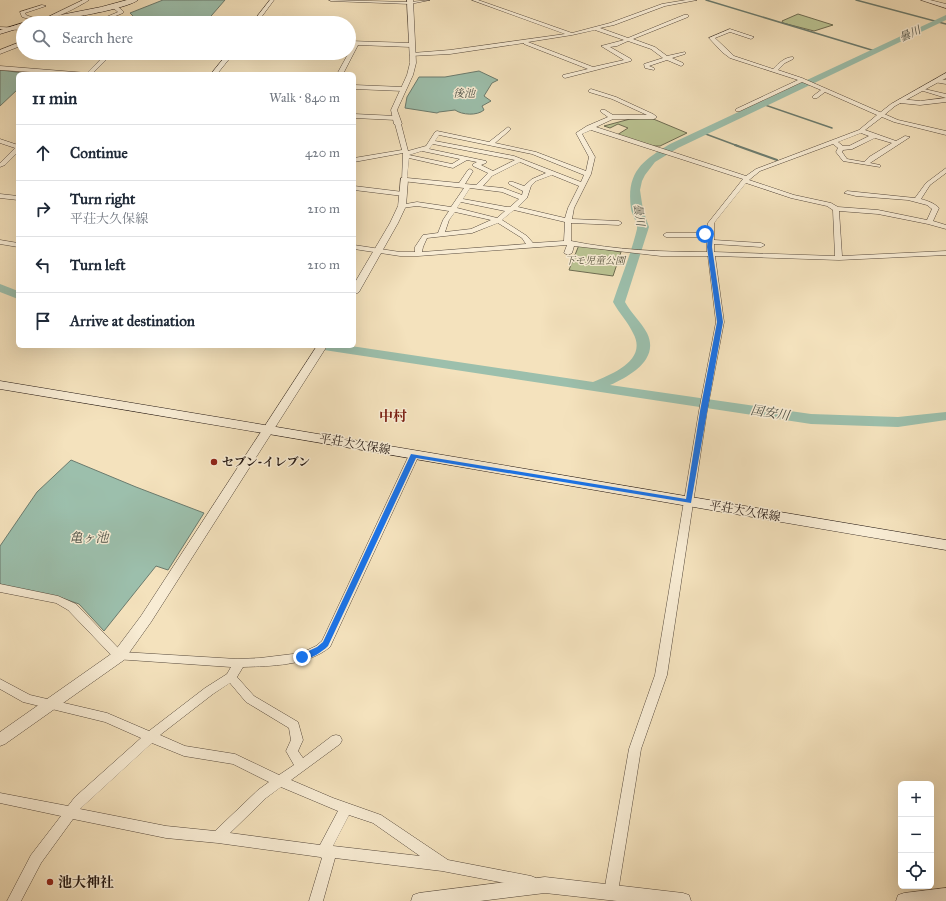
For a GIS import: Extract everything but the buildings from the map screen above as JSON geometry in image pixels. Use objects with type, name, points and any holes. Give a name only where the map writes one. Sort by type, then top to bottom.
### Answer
[{"type":"main road","points":[[63,16],[136,0]]},
{"type":"main road","points":[[0,32],[16,27]]},
{"type":"main road","name":"平荘大久保線","points":[[0,385],[946,545]]},
{"type":"street","points":[[52,16],[66,11],[87,0]]},
{"type":"street","points":[[259,16],[272,0]]},
{"type":"street","points":[[331,0],[428,0]]},
{"type":"street","points":[[474,0],[572,34]]},
{"type":"street","points":[[412,55],[450,52],[572,34],[597,29],[664,5],[695,0]]},
{"type":"street","points":[[924,0],[946,6]]},
{"type":"street","points":[[356,289],[379,250],[402,206],[406,154],[394,110],[410,75],[412,63],[410,1]]},
{"type":"street","points":[[111,16],[121,12],[114,6]]},
{"type":"street","points":[[25,16],[22,12],[46,7]]},
{"type":"street","points":[[565,76],[629,60],[604,46],[615,45],[686,16]]},
{"type":"street","points":[[0,28],[16,28]]},
{"type":"street","points":[[597,29],[653,48],[666,58],[681,64]]},
{"type":"street","points":[[751,37],[730,30],[712,38],[724,52],[732,56],[812,84],[881,115],[905,124],[944,131]]},
{"type":"street","points":[[526,43],[593,69]]},
{"type":"street","points":[[356,44],[411,45]]},
{"type":"street","points":[[0,52],[16,45]]},
{"type":"street","points":[[652,69],[646,67],[646,65],[683,53]]},
{"type":"street","points":[[775,70],[783,62],[791,58]]},
{"type":"street","points":[[91,72],[103,60]]},
{"type":"street","points":[[216,72],[225,60]]},
{"type":"street","points":[[341,72],[347,60]]},
{"type":"street","points":[[0,68],[36,72]]},
{"type":"street","points":[[611,892],[635,749],[661,675],[703,411],[720,322],[711,254],[711,223],[746,180],[758,170],[861,131],[893,105],[946,76]]},
{"type":"street","points":[[738,110],[803,81]]},
{"type":"street","points":[[936,81],[946,82]]},
{"type":"street","points":[[356,87],[403,89]]},
{"type":"street","points":[[922,89],[946,96]]},
{"type":"street","points":[[568,253],[568,221],[571,208],[588,174],[592,157],[579,132],[612,117],[654,117],[614,98],[591,90]]},
{"type":"street","points":[[815,97],[824,90]]},
{"type":"street","points":[[900,101],[920,103],[946,100]]},
{"type":"street","points":[[603,111],[612,117]]},
{"type":"street","points":[[356,116],[397,121]]},
{"type":"street","points":[[589,127],[669,153],[789,196],[829,204],[836,209],[878,212],[929,222],[946,227]]},
{"type":"street","points":[[479,151],[508,129]]},
{"type":"street","points":[[861,131],[897,143]]},
{"type":"street","points":[[356,160],[406,154],[422,150],[433,142],[437,133],[489,142],[534,153],[588,174]]},
{"type":"street","points":[[834,141],[841,148],[850,148],[875,135]]},
{"type":"street","points":[[864,164],[871,158],[907,137]]},
{"type":"street","points":[[0,141],[16,146]]},
{"type":"street","points":[[433,142],[520,160],[582,184]]},
{"type":"street","points":[[841,148],[839,152],[845,160],[878,166]]},
{"type":"street","points":[[0,166],[16,149]]},
{"type":"street","points":[[422,150],[484,162]]},
{"type":"street","points":[[406,154],[454,166],[466,158]]},
{"type":"street","points":[[493,173],[475,166],[499,155]]},
{"type":"street","points":[[479,186],[493,173],[520,160]]},
{"type":"street","points":[[917,200],[928,184],[946,170]]},
{"type":"street","points":[[441,233],[446,220],[458,200],[470,171]]},
{"type":"street","points":[[418,254],[419,247],[425,236],[441,233],[472,231],[498,220],[524,198],[528,185],[534,180],[552,173]]},
{"type":"street","points":[[404,180],[479,186],[503,190],[524,198]]},
{"type":"street","points":[[512,183],[526,190]]},
{"type":"street","points":[[356,188],[402,194]]},
{"type":"street","points":[[847,193],[929,202],[936,208],[929,222]]},
{"type":"street","points":[[0,202],[3,196],[16,198]]},
{"type":"street","points":[[458,200],[507,209],[514,208],[568,221],[619,223]]},
{"type":"street","points":[[402,206],[417,204],[452,209],[498,220],[525,237],[530,245]]},
{"type":"street","points":[[836,209],[840,258]]},
{"type":"street","points":[[666,235],[696,234],[710,238],[761,245]]},
{"type":"street","points":[[0,242],[16,244]]},
{"type":"street","points":[[356,247],[400,254],[569,243],[638,253],[840,258],[946,253]]},
{"type":"street","points":[[0,740],[119,656],[146,619],[270,430],[321,348]]},
{"type":"street","points":[[0,588],[58,600],[72,607],[119,656],[237,663],[302,657],[320,649],[326,644],[414,455]]},
{"type":"street","points":[[14,901],[36,859],[71,812],[96,785],[159,729],[209,691],[231,677],[237,669],[237,663]]},
{"type":"street","points":[[231,677],[250,699],[294,725],[297,740],[292,751],[301,766]]},
{"type":"street","points":[[0,684],[27,699],[107,718],[184,751],[235,759],[279,781],[377,819],[445,866]]},
{"type":"street","points":[[218,837],[262,794],[325,750],[336,740]]},
{"type":"street","points":[[0,798],[166,832],[218,837],[445,866],[545,885],[683,901]]},
{"type":"street","points":[[316,901],[327,852],[346,808]]},
{"type":"street","points":[[419,901],[545,885]]},
{"type":"street","points":[[904,901],[946,896]]},
{"type":"green space","points":[[798,14],[833,25],[814,31],[783,23],[782,21]]},
{"type":"green space","points":[[651,118],[687,133],[660,146],[653,146],[617,135],[628,128],[618,124],[610,128],[604,126],[630,119]]},
{"type":"green space","name":"下モ児童公園","points":[[579,245],[621,252],[613,276],[569,270]]},
{"type":"water","points":[[163,0],[225,0],[211,16],[133,16],[130,13]]},
{"type":"water","points":[[0,70],[16,72],[16,91],[0,106]]},
{"type":"water","name":"後池","points":[[479,71],[498,80],[492,83],[484,96],[491,101],[482,106],[484,110],[481,112],[470,114],[455,110],[437,113],[405,108],[407,97],[419,77],[445,77]]},
{"type":"water","name":"亀ヶ池","points":[[71,460],[204,513],[168,570],[156,566],[104,631],[79,604],[59,597],[0,585],[0,546],[37,492]]},
{"type":"waterway","points":[[706,0],[875,51]]},
{"type":"waterway","points":[[856,0],[946,24]]},
{"type":"waterway","name":"曇川","points":[[595,386],[613,378],[631,367],[639,360],[643,352],[644,343],[640,333],[619,302],[643,227],[637,210],[635,190],[637,181],[640,174],[651,160],[674,146],[946,17]]},
{"type":"waterway","points":[[762,104],[832,128]]},
{"type":"waterway","points":[[703,133],[738,146]]},
{"type":"waterway","points":[[735,145],[777,160]]},
{"type":"waterway","name":"曇川","points":[[0,288],[16,294]]},
{"type":"waterway","name":"国安川","points":[[337,348],[811,419],[898,422],[946,416]]},
{"type":"place","name":"セブン-イレブン","points":[[214,462]]},
{"type":"place","name":"池大神社","points":[[50,882]]},
{"type":"district","name":"中村","points":[[393,416]]},
{"type":"route","points":[[302,657],[320,649],[326,644],[414,455],[689,502],[703,411],[720,322],[710,247],[710,235],[705,234]]}]
